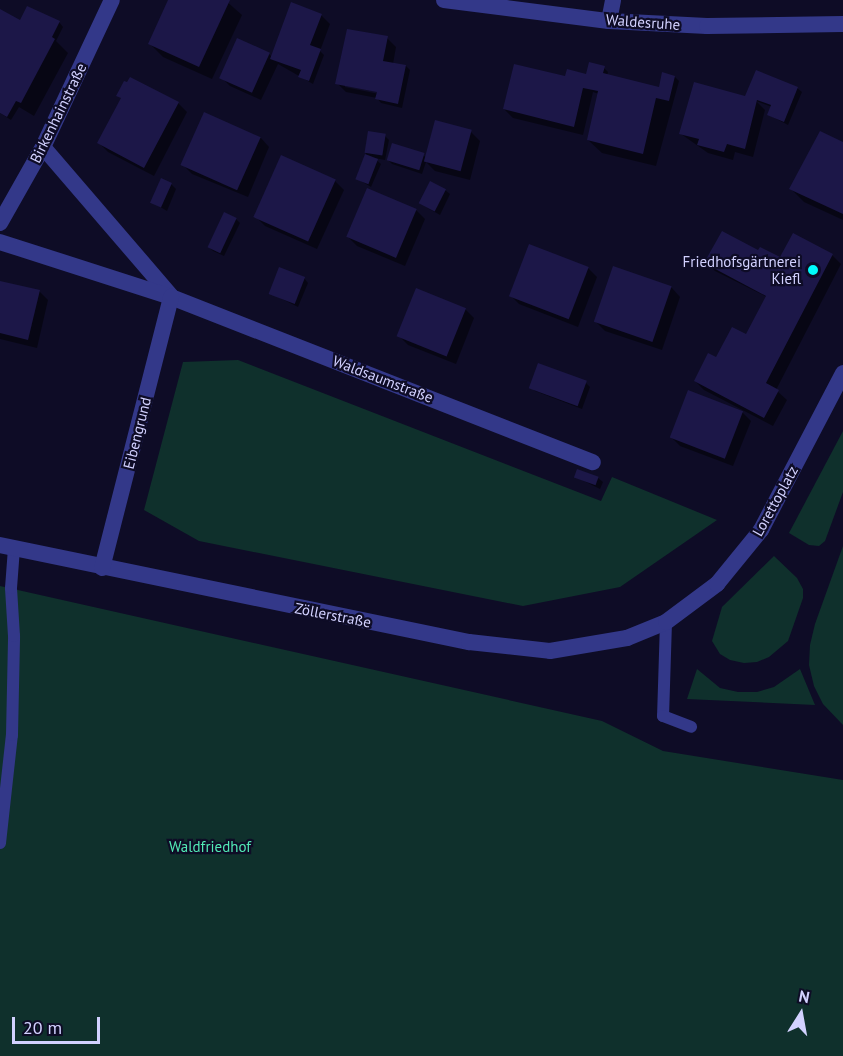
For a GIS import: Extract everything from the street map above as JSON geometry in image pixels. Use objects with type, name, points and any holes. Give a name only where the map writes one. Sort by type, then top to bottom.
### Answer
[{"type":"street","name":"Birkenhainstraße","points":[[0,223],[43,147],[112,0]]},
{"type":"street","name":"Waldesruhe","points":[[444,0],[609,21],[707,26],[843,24]]},
{"type":"street","points":[[609,21],[613,0]]},
{"type":"street","name":"Waldsaumstraße","points":[[43,147],[171,297]]},
{"type":"street","name":"Waldsaumstraße","points":[[0,242],[171,297],[593,462]]},
{"type":"street","name":"Eibengrund","points":[[102,568],[171,297]]},
{"type":"street","name":"Lorettoplatz","points":[[666,622],[717,584],[761,530],[843,373]]},
{"type":"street","name":"Zöllerstraße","points":[[7,547],[469,642],[550,651],[627,638],[666,622]]},
{"type":"lane","points":[[0,843],[12,735],[14,636],[7,547]]},
{"type":"lane","points":[[666,622],[663,716],[691,727]]},
{"type":"green space","points":[[238,360],[601,501],[612,477],[717,520],[620,587],[523,606],[199,541],[144,510],[183,362]]},
{"type":"green space","points":[[843,431],[843,492],[825,541],[819,546],[809,545],[789,533]]},
{"type":"green space","points":[[843,546],[843,725],[823,704],[814,686],[809,665],[810,645],[815,624]]},
{"type":"green space","points":[[774,556],[797,578],[803,589],[803,598],[788,641],[769,657],[757,662],[744,663],[730,660],[720,654],[712,641],[722,607]]},
{"type":"green space","name":"Waldfriedhof","points":[[0,586],[602,721],[663,751],[843,780],[843,1056],[0,1056]]},
{"type":"green space","points":[[697,669],[720,688],[738,692],[757,692],[774,687],[800,669],[815,705],[687,699]]},
{"type":"building","points":[[168,0],[230,0],[199,67],[148,44]]},
{"type":"building","points":[[291,2],[322,14],[310,45],[321,49],[309,81],[298,77],[301,70],[270,59]]},
{"type":"building","points":[[27,6],[60,21],[52,37],[55,39],[21,103],[16,101],[7,117],[0,113],[0,9],[20,20]]},
{"type":"building","points":[[347,29],[388,36],[383,61],[406,65],[398,104],[375,99],[377,92],[335,84]]},
{"type":"building","points":[[237,38],[270,53],[252,93],[219,78]]},
{"type":"building","points":[[589,62],[605,66],[603,73],[659,87],[662,72],[675,76],[669,101],[656,98],[643,154],[587,140],[598,91],[583,88],[574,127],[503,109],[514,64],[565,76],[567,69],[586,74]]},
{"type":"building","points":[[756,70],[798,87],[784,122],[767,115],[771,105],[757,100],[745,149],[727,144],[724,152],[697,145],[699,139],[679,134],[694,82],[745,96]]},
{"type":"building","points":[[130,77],[179,102],[144,168],[97,143],[121,98],[116,96],[124,81],[127,82]]},
{"type":"building","points":[[204,112],[261,137],[237,190],[180,165]]},
{"type":"building","points":[[435,120],[472,130],[461,171],[424,162]]},
{"type":"building","points":[[368,131],[386,134],[382,156],[365,153]]},
{"type":"building","points":[[820,131],[843,142],[843,214],[789,189]]},
{"type":"building","points":[[392,143],[425,153],[419,170],[387,160]]},
{"type":"building","points":[[365,154],[378,159],[368,184],[355,179]]},
{"type":"building","points":[[281,155],[336,179],[308,242],[253,217]]},
{"type":"building","points":[[161,178],[172,183],[161,208],[150,203]]},
{"type":"building","points":[[430,181],[446,189],[435,211],[419,203]]},
{"type":"building","points":[[367,188],[417,209],[396,258],[346,237]]},
{"type":"building","points":[[224,212],[237,218],[220,253],[208,247]]},
{"type":"building","points":[[722,231],[758,250],[760,247],[780,257],[793,233],[833,254],[766,383],[779,390],[764,418],[694,381],[708,353],[716,357],[732,327],[746,334],[766,296],[704,263]]},
{"type":"building","points":[[529,244],[589,267],[569,319],[509,296]]},
{"type":"building","points":[[613,266],[672,286],[652,342],[594,322]]},
{"type":"building","points":[[279,267],[305,277],[295,304],[269,294]]},
{"type":"building","points":[[0,281],[40,290],[28,340],[0,333]]},
{"type":"building","points":[[416,288],[466,308],[447,356],[397,336]]},
{"type":"building","points":[[538,363],[587,381],[578,406],[529,388]]},
{"type":"building","points":[[688,390],[743,411],[725,459],[670,438]]},
{"type":"building","points":[[577,469],[599,477],[596,485],[574,477]]},
{"type":"place","name":"Friedhofsgärtnerei Kiefl","points":[[813,270]]}]
